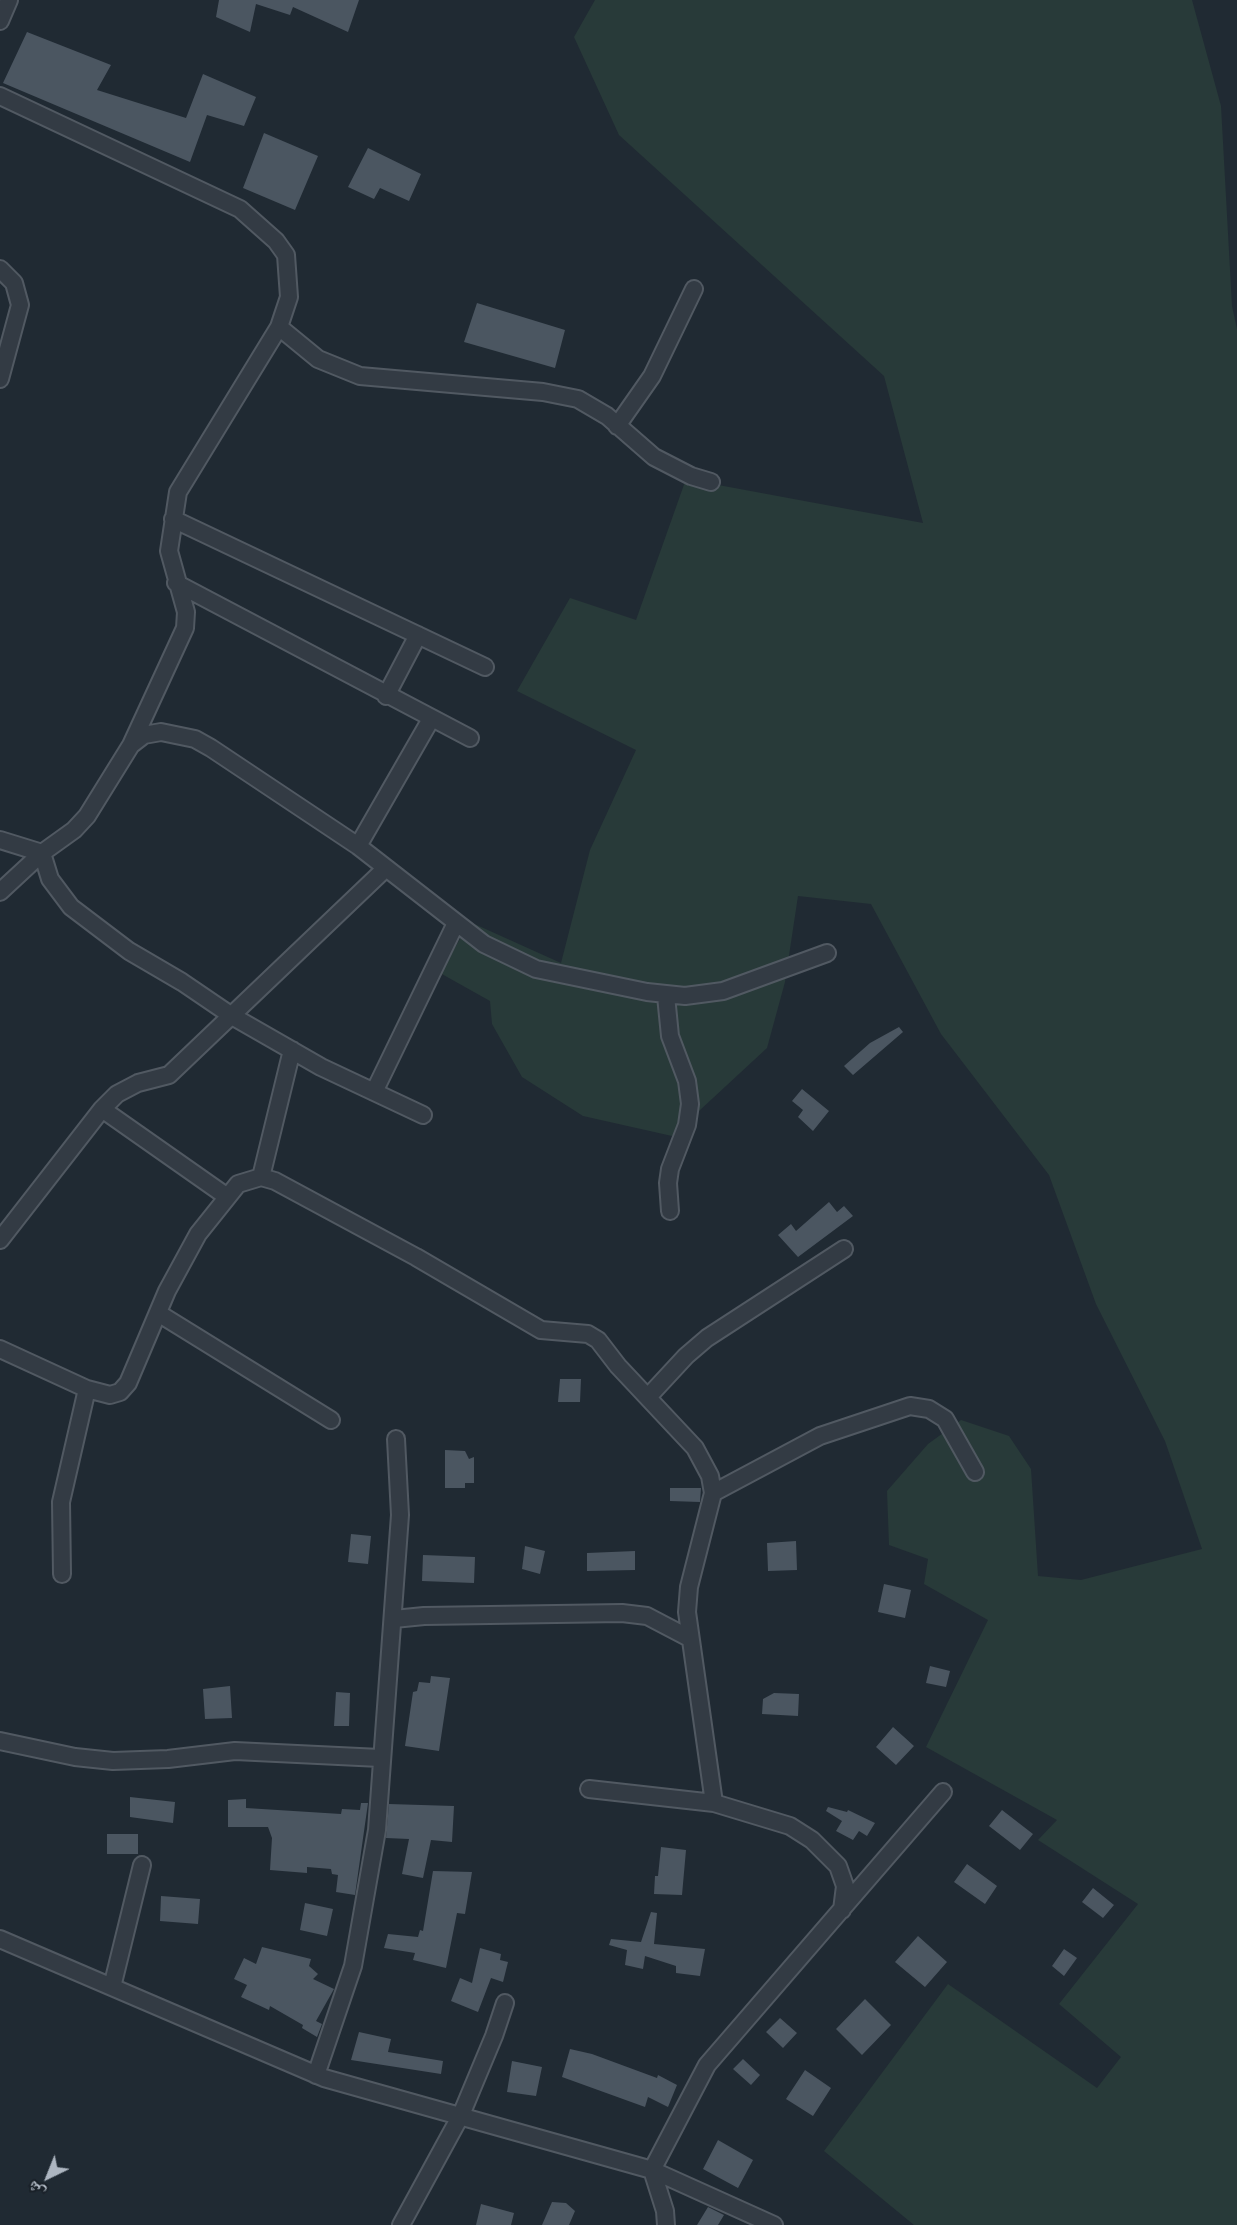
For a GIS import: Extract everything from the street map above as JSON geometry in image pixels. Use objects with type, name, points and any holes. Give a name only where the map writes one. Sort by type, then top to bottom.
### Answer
[{"type":"street","points":[[0,21],[9,0]]},
{"type":"street","points":[[0,96],[240,209],[261,226],[286,255],[289,297],[279,327],[184,479],[173,519],[169,551],[176,583],[184,604],[185,628],[131,745],[87,816],[74,830],[42,853],[0,892]]},
{"type":"street","points":[[0,269],[15,283],[20,305],[0,379]]},
{"type":"street","points":[[617,426],[652,376],[694,289]]},
{"type":"street","points":[[279,327],[318,359],[360,376],[561,394],[594,406],[654,457],[691,476],[711,482]]},
{"type":"street","points":[[173,519],[485,667]]},
{"type":"street","points":[[176,583],[386,696],[470,738]]},
{"type":"street","points":[[386,696],[418,635]]},
{"type":"street","points":[[358,846],[431,719]]},
{"type":"street","points":[[131,745],[144,735],[161,732],[195,739],[358,846],[456,923],[501,954],[536,969],[666,996],[695,996],[723,991],[827,953]]},
{"type":"street","points":[[0,840],[42,853]]},
{"type":"street","points":[[42,853],[50,879],[71,907],[129,951],[182,982],[232,1016],[292,1050],[423,1115]]},
{"type":"street","points":[[0,1240],[102,1109],[126,1088],[169,1075],[385,869]]},
{"type":"street","points":[[374,1092],[456,923]]},
{"type":"street","points":[[666,996],[670,1036],[687,1081],[690,1104],[687,1125],[670,1169],[668,1197],[670,1211]]},
{"type":"street","points":[[261,1177],[292,1050]]},
{"type":"street","points":[[102,1109],[226,1196]]},
{"type":"street","points":[[0,1348],[87,1389],[110,1395],[120,1392],[128,1383],[158,1313],[198,1234],[226,1196],[238,1184],[261,1177],[275,1182],[416,1257],[541,1330],[588,1334],[598,1340],[618,1366],[695,1448],[710,1476],[713,1493],[689,1587],[689,1638],[714,1803]]},
{"type":"street","points":[[648,1397],[686,1356],[707,1338],[844,1249]]},
{"type":"street","points":[[158,1313],[331,1420]]},
{"type":"street","points":[[62,1574],[62,1502],[87,1389]]},
{"type":"street","points":[[713,1493],[820,1436],[910,1406],[929,1409],[945,1419],[975,1472]]},
{"type":"street","points":[[316,2075],[353,1966],[376,1830],[380,1758],[394,1619],[400,1515],[396,1439]]},
{"type":"street","points":[[394,1619],[424,1616],[622,1613],[647,1616],[689,1638]]},
{"type":"street","points":[[0,1741],[75,1757],[113,1761],[168,1759],[236,1751],[380,1758]]},
{"type":"street","points":[[589,1789],[714,1803],[778,1820],[801,1832],[822,1848],[843,1876],[846,1896],[841,1914]]},
{"type":"street","points":[[666,2225],[665,2211],[651,2170],[707,2065],[841,1914],[943,1792]]},
{"type":"street","points":[[112,1987],[142,1865]]},
{"type":"street","points":[[0,1938],[316,2075],[651,2170],[774,2225]]},
{"type":"street","points":[[401,2225],[461,2115],[494,2036],[505,2003]]},
{"type":"shaded area","points":[[595,0],[1192,0],[1221,106],[1232,306],[1237,329],[1237,2225],[914,2225],[824,2151],[948,1984],[1097,2088],[1121,2057],[1059,2004],[1138,1904],[1038,1840],[1057,1820],[926,1747],[988,1620],[924,1584],[928,1559],[889,1545],[887,1491],[928,1444],[961,1420],[1009,1436],[1031,1469],[1038,1576],[1081,1580],[1202,1549],[1165,1441],[1096,1304],[1049,1175],[941,1034],[871,904],[798,896],[785,982],[767,1048],[672,1136],[583,1116],[522,1077],[492,1024],[490,1001],[440,973],[470,922],[561,963],[590,850],[636,750],[517,691],[570,598],[636,620],[686,479],[923,523],[884,376],[619,135],[574,37]]},
{"type":"building","points":[[219,0],[359,0],[348,32],[293,7],[290,15],[256,4],[250,32],[216,17]]},
{"type":"building","points":[[27,32],[111,65],[97,90],[186,118],[203,74],[256,97],[244,126],[207,115],[190,162],[3,83]]},
{"type":"building","points":[[264,133],[318,156],[295,210],[243,188]]},
{"type":"building","points":[[368,148],[421,174],[409,201],[380,188],[374,199],[348,187]]},
{"type":"building","points":[[477,303],[565,330],[555,368],[464,342]]},
{"type":"building","points":[[899,1027],[903,1032],[853,1075],[844,1066],[870,1043]]},
{"type":"building","points":[[802,1089],[829,1111],[813,1131],[798,1117],[803,1110],[792,1101]]},
{"type":"building","points":[[829,1202],[837,1212],[844,1206],[853,1216],[798,1257],[778,1235],[791,1224],[796,1231]]},
{"type":"building","points":[[560,1379],[581,1379],[580,1402],[558,1402]]},
{"type":"building","points":[[445,1450],[465,1451],[469,1459],[474,1457],[474,1483],[465,1483],[465,1488],[445,1488]]},
{"type":"building","points":[[670,1488],[701,1488],[700,1502],[670,1501]]},
{"type":"building","points":[[351,1534],[371,1536],[368,1564],[348,1562]]},
{"type":"building","points":[[796,1541],[797,1570],[768,1571],[767,1543]]},
{"type":"building","points":[[525,1546],[545,1551],[540,1574],[522,1569]]},
{"type":"building","points":[[635,1551],[635,1570],[587,1571],[587,1553]]},
{"type":"building","points":[[423,1555],[475,1557],[474,1583],[422,1581]]},
{"type":"building","points":[[884,1584],[911,1590],[905,1618],[878,1612]]},
{"type":"building","points":[[930,1666],[950,1671],[946,1687],[926,1683]]},
{"type":"building","points":[[431,1676],[450,1678],[439,1751],[405,1746],[413,1692],[417,1691],[419,1682],[430,1683]]},
{"type":"building","points":[[230,1686],[232,1718],[205,1719],[203,1689]]},
{"type":"building","points":[[336,1692],[350,1693],[349,1726],[334,1726]]},
{"type":"building","points":[[774,1693],[799,1694],[798,1716],[762,1714],[763,1699]]},
{"type":"building","points":[[893,1727],[914,1746],[896,1765],[876,1747]]},
{"type":"building","points":[[130,1797],[175,1802],[173,1823],[130,1817]]},
{"type":"building","points":[[246,1799],[246,1808],[341,1814],[342,1809],[360,1810],[361,1803],[368,1803],[355,1895],[336,1892],[338,1875],[332,1874],[331,1869],[307,1867],[307,1873],[270,1870],[272,1838],[268,1827],[228,1827],[228,1800]]},
{"type":"building","points":[[389,1804],[454,1806],[452,1842],[431,1840],[423,1878],[402,1874],[409,1839],[386,1838]]},
{"type":"building","points":[[828,1807],[847,1812],[848,1810],[875,1823],[867,1836],[859,1831],[853,1840],[836,1831],[842,1821],[826,1811]]},
{"type":"building","points":[[1002,1810],[1033,1834],[1020,1850],[989,1826]]},
{"type":"building","points":[[107,1834],[138,1834],[138,1854],[107,1854]]},
{"type":"building","points":[[661,1847],[686,1850],[682,1895],[654,1894]]},
{"type":"building","points":[[967,1864],[997,1886],[985,1904],[954,1882]]},
{"type":"building","points":[[433,1871],[472,1872],[465,1914],[457,1913],[446,1968],[413,1960],[415,1953],[384,1948],[388,1934],[418,1937],[420,1930],[423,1931]]},
{"type":"building","points":[[1093,1888],[1114,1905],[1103,1918],[1082,1902]]},
{"type":"building","points":[[161,1896],[200,1899],[198,1924],[160,1921]]},
{"type":"building","points":[[305,1903],[333,1909],[327,1936],[300,1930]]},
{"type":"building","points":[[651,1912],[657,1913],[654,1944],[705,1949],[700,1976],[676,1973],[676,1966],[645,1956],[643,1969],[625,1965],[627,1950],[609,1945],[611,1939],[641,1942]]},
{"type":"building","points":[[918,1936],[947,1962],[925,1987],[895,1962]]},
{"type":"building","points":[[262,1947],[311,1959],[309,1966],[318,1974],[313,1979],[334,1989],[316,2021],[322,2024],[317,2037],[302,2028],[303,2025],[270,2006],[269,2010],[241,1997],[247,1985],[234,1979],[244,1958],[256,1964]]},
{"type":"building","points":[[480,1948],[501,1954],[500,1960],[508,1962],[503,1982],[491,1978],[478,2012],[451,2001],[460,1978],[472,1983]]},
{"type":"building","points":[[1064,1949],[1077,1958],[1064,1976],[1052,1966]]},
{"type":"building","points":[[865,1999],[891,2025],[862,2055],[836,2029]]},
{"type":"building","points":[[780,2018],[797,2033],[783,2048],[766,2032]]},
{"type":"building","points":[[359,2032],[391,2039],[388,2052],[443,2061],[441,2074],[351,2060]]},
{"type":"building","points":[[570,2049],[592,2054],[657,2078],[658,2075],[677,2085],[668,2107],[648,2097],[645,2107],[562,2077]]},
{"type":"building","points":[[743,2059],[760,2075],[751,2085],[733,2069]]},
{"type":"building","points":[[512,2061],[542,2067],[536,2096],[507,2092]]},
{"type":"building","points":[[805,2070],[831,2088],[813,2116],[786,2099]]},
{"type":"building","points":[[718,2140],[753,2160],[738,2188],[703,2169]]},
{"type":"building","points":[[552,2202],[566,2203],[575,2211],[569,2225],[542,2225]]},
{"type":"building","points":[[481,2204],[514,2213],[511,2225],[476,2225]]},
{"type":"building","points":[[708,2207],[724,2215],[718,2225],[697,2225]]}]
